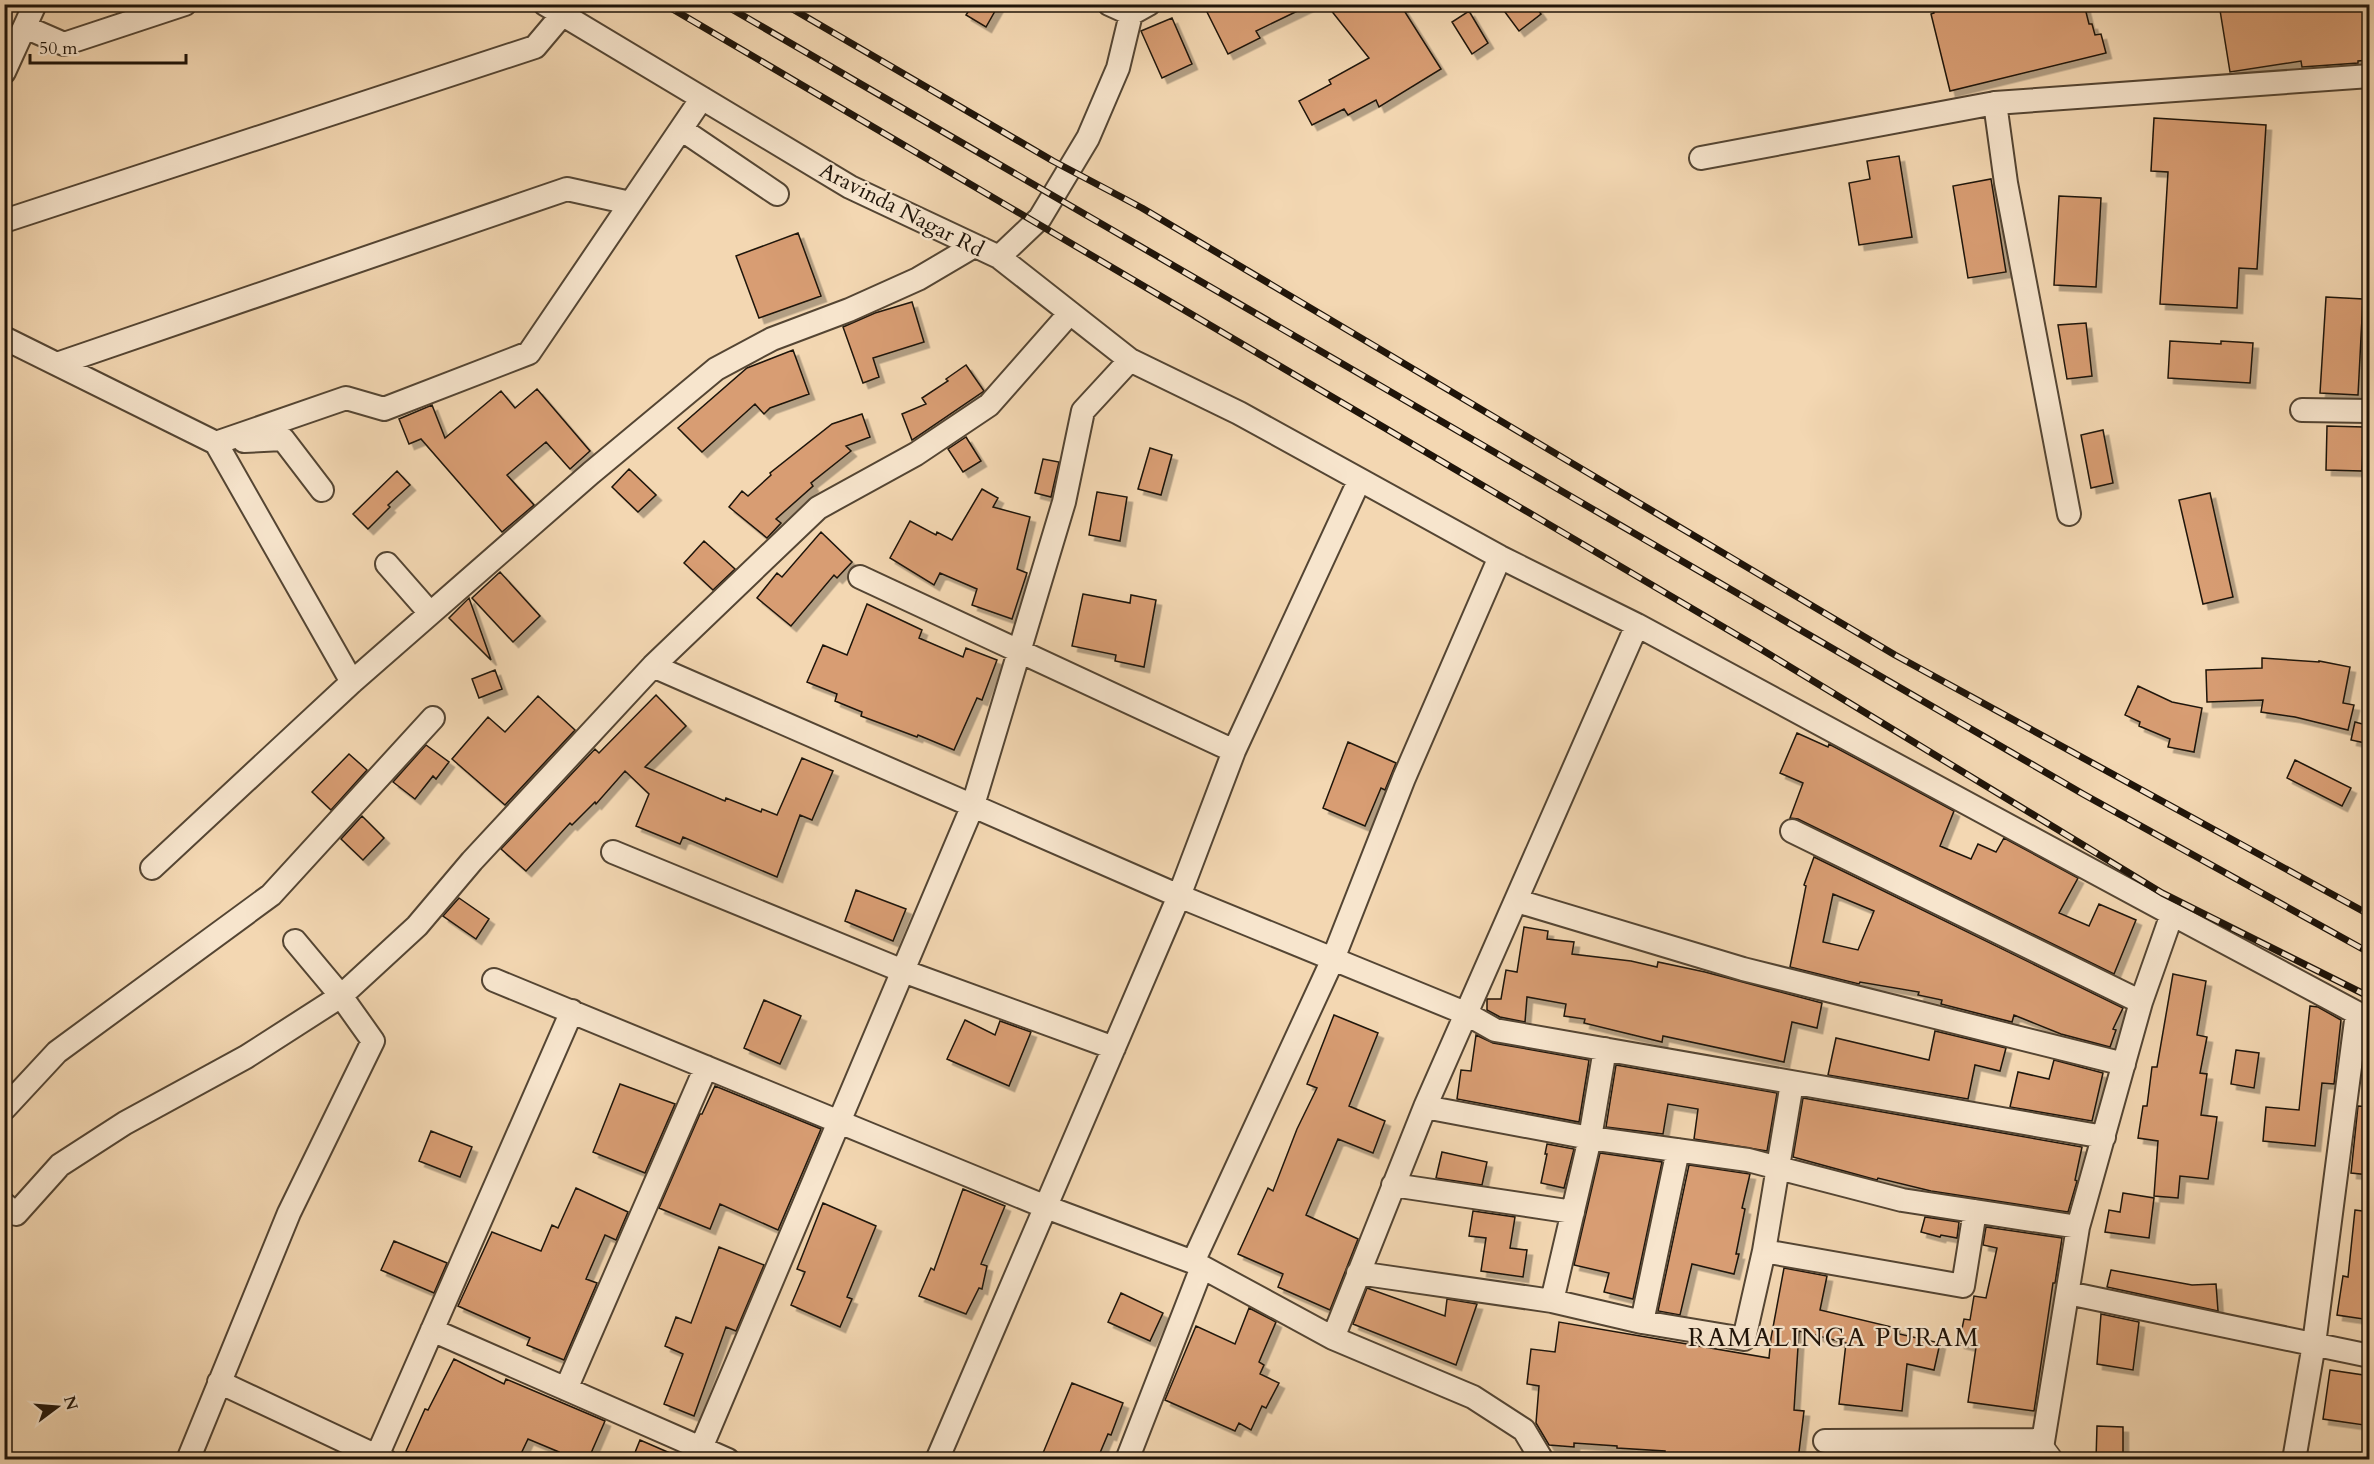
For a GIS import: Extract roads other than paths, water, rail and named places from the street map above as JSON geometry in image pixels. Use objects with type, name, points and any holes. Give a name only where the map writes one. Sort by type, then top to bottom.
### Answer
[{"type":"street","points":[[4,72],[35,4]]},
{"type":"street","points":[[25,27],[64,44],[185,4]]},
{"type":"street","points":[[1109,4],[1140,9]]},
{"type":"street","name":"Aravinda Nagar Rd","points":[[554,10],[850,187],[999,257],[1040,218],[1088,138],[1140,9]]},
{"type":"street","points":[[4,221],[535,47],[554,10]]},
{"type":"street","points":[[1701,158],[1995,103],[2370,76]]},
{"type":"street","points":[[216,443],[346,398],[384,409],[529,353],[702,98]]},
{"type":"street","points":[[1995,103],[2006,183],[2069,514]]},
{"type":"street","points":[[681,129],[777,194]]},
{"type":"street","points":[[57,364],[567,189],[630,203]]},
{"type":"street","points":[[152,868],[352,682],[591,473],[716,369],[772,339],[849,310],[918,279],[974,246]]},
{"type":"street","points":[[999,257],[1130,360],[1239,413],[1500,557],[1637,625],[2363,1015],[2314,1344],[2294,1460]]},
{"type":"street","points":[[4,1204],[16,1214],[60,1165],[125,1123],[246,1057],[341,996],[417,926],[472,861],[653,666],[818,508],[916,454],[989,405],[1070,313]]},
{"type":"street","points":[[4,338],[216,443],[283,439],[322,490]]},
{"type":"street","points":[[701,1448],[973,806],[1064,502],[1083,411],[1130,360]]},
{"type":"street","points":[[2302,410],[2370,411]]},
{"type":"street","points":[[216,443],[352,682]]},
{"type":"street","points":[[937,1460],[1179,896],[1234,751],[1359,481]]},
{"type":"street","points":[[1127,1460],[1197,1265],[1333,959],[1404,778],[1500,557]]},
{"type":"street","points":[[387,564],[430,613]]},
{"type":"street","points":[[860,577],[1234,751]]},
{"type":"street","points":[[1333,1338],[1393,1185],[1465,1013],[1517,901],[1637,625]]},
{"type":"street","points":[[653,666],[1179,896],[1465,1013],[1495,1030],[2103,1137]]},
{"type":"street","points":[[4,1109],[57,1052],[271,895],[433,718]]},
{"type":"street","points":[[1792,831],[2140,1002]]},
{"type":"street","points":[[614,852],[903,971],[1114,1048]]},
{"type":"street","points":[[1517,901],[1743,969],[2124,1064]]},
{"type":"street","points":[[1826,1441],[2041,1450],[2078,1227],[2140,1002],[2172,914]]},
{"type":"street","points":[[188,1460],[289,1213],[373,1041],[341,996],[295,941]]},
{"type":"street","points":[[495,980],[1046,1207],[1197,1265],[1333,1338],[1473,1397],[1524,1430],[1542,1460]]},
{"type":"street","points":[[219,1382],[381,1458],[432,1330],[572,1011]]},
{"type":"street","points":[[1552,1300],[1590,1138],[1605,1049]]},
{"type":"street","points":[[566,1389],[706,1066]]},
{"type":"street","points":[[1358,1273],[1552,1300],[1642,1322],[1744,1339],[1764,1251],[1792,1083]]},
{"type":"street","points":[[1425,1107],[1590,1138],[1748,1160],[1902,1200],[2078,1227]]},
{"type":"street","points":[[1642,1322],[1678,1150]]},
{"type":"street","points":[[1393,1185],[1573,1212]]},
{"type":"street","points":[[1764,1251],[1963,1286],[1975,1211]]},
{"type":"street","points":[[2068,1293],[2370,1356]]},
{"type":"street","points":[[432,1330],[728,1460]]},
{"type":"lane","points":[[2041,1450],[2058,1460]]},
{"type":"railway","points":[[664,4],[1759,648],[2162,893],[2370,997]]},
{"type":"railway","points":[[723,4],[2083,794],[2370,953]]},
{"type":"railway","points":[[784,4],[1053,161],[1142,208],[1895,655],[2370,915]]},
{"type":"district","name":"RAMALINGA PURAM","points":[[1834,1337]]}]
